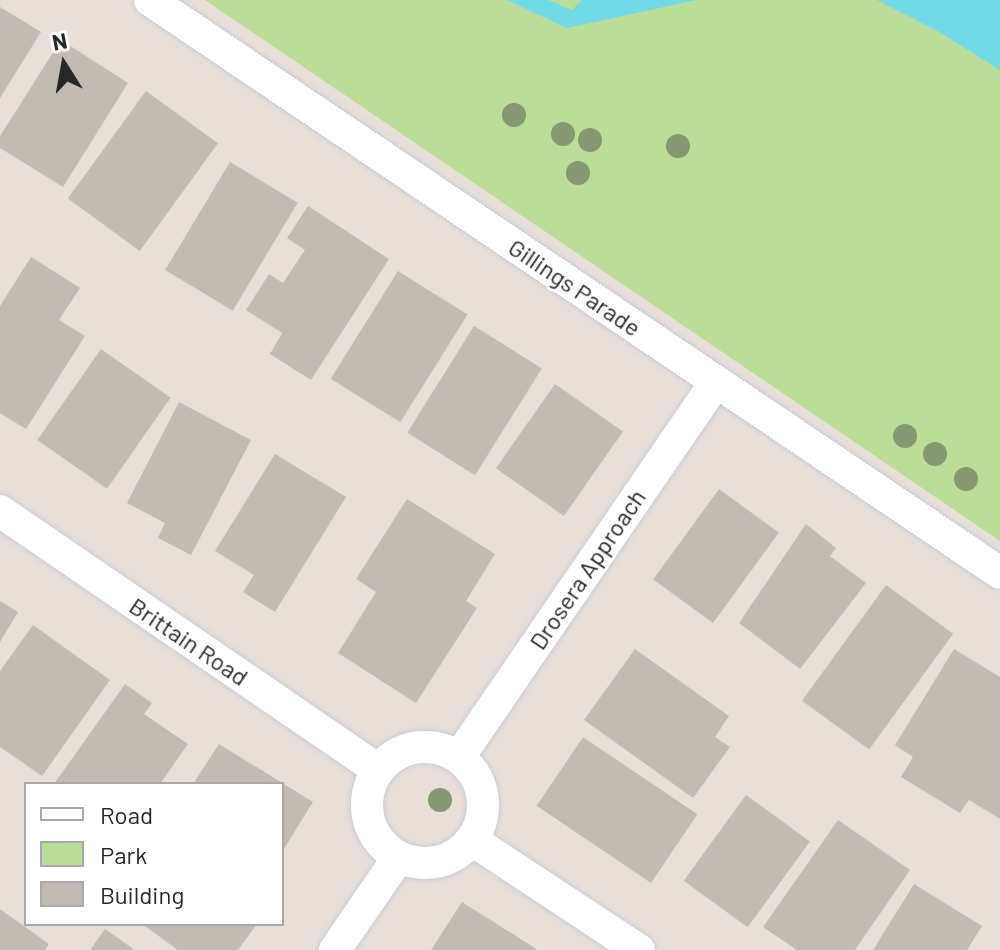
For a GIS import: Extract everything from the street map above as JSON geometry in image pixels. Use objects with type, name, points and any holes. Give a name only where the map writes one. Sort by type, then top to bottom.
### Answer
[{"type":"street","name":"Gillings Parade","points":[[150,0],[1000,573]]},
{"type":"street","name":"Drosera Approach","points":[[459,757],[716,382]]},
{"type":"street","name":"Brittain Road","points":[[0,511],[378,770]]},
{"type":"street","points":[[422,747],[459,757],[478,779],[484,802],[472,840],[445,860],[422,864],[398,858],[378,840],[367,818],[367,793],[378,770],[398,753],[422,747]]},
{"type":"street","points":[[472,840],[639,950]]},
{"type":"street","points":[[335,950],[398,858]]},
{"type":"green space","points":[[205,0],[1000,0],[1000,541]]},
{"type":"water","points":[[507,0],[548,0],[572,10],[582,0],[696,0],[567,28]]},
{"type":"water","points":[[877,0],[1000,0],[1000,70],[941,33]]},
{"type":"building","points":[[0,7],[41,32],[0,98]]},
{"type":"building","points":[[61,40],[128,83],[63,187],[0,148],[0,136]]},
{"type":"building","points":[[146,91],[218,143],[140,251],[68,199]]},
{"type":"building","points":[[230,162],[298,203],[233,311],[165,270]]},
{"type":"building","points":[[308,206],[389,259],[311,380],[270,354],[282,333],[246,310],[269,274],[283,283],[305,250],[287,238]]},
{"type":"building","points":[[31,257],[80,288],[59,320],[85,336],[26,429],[0,413],[0,306]]},
{"type":"building","points":[[398,271],[468,314],[400,422],[331,379]]},
{"type":"building","points":[[474,326],[542,368],[475,475],[407,433]]},
{"type":"building","points":[[101,349],[171,398],[107,489],[37,440]]},
{"type":"building","points":[[555,384],[623,432],[564,516],[496,468]]},
{"type":"building","points":[[179,402],[251,440],[191,555],[158,538],[165,523],[127,503]]},
{"type":"building","points":[[275,454],[346,497],[275,612],[243,592],[254,575],[215,551]]},
{"type":"building","points":[[719,489],[779,532],[713,623],[653,580]]},
{"type":"building","points":[[407,499],[495,554],[466,601],[477,608],[416,703],[338,653],[376,592],[356,579]]},
{"type":"building","points":[[806,524],[836,548],[830,556],[866,583],[800,669],[739,623]]},
{"type":"building","points":[[886,585],[953,634],[869,749],[802,701]]},
{"type":"building","points":[[0,601],[18,612],[0,642]]},
{"type":"building","points":[[33,625],[110,680],[42,776],[0,747],[0,671]]},
{"type":"building","points":[[635,649],[729,716],[715,737],[730,747],[693,798],[584,720]]},
{"type":"building","points":[[954,649],[1000,677],[1000,819],[969,800],[960,813],[901,777],[913,757],[895,745]]},
{"type":"building","points":[[125,684],[152,703],[144,714],[188,744],[161,782],[55,782]]},
{"type":"building","points":[[583,737],[697,814],[651,883],[537,806]]},
{"type":"building","points":[[219,744],[281,782],[194,782]]},
{"type":"building","points":[[284,784],[313,802],[284,849]]},
{"type":"building","points":[[746,795],[810,841],[748,927],[684,881]]},
{"type":"building","points":[[838,820],[910,870],[855,950],[797,950],[763,927]]},
{"type":"building","points":[[914,884],[982,926],[967,950],[873,950]]},
{"type":"building","points":[[462,902],[538,950],[431,950]]},
{"type":"building","points":[[0,909],[49,944],[45,950],[0,950]]},
{"type":"building","points":[[145,926],[256,926],[238,950],[178,950]]},
{"type":"building","points":[[105,929],[135,950],[90,950]]}]
